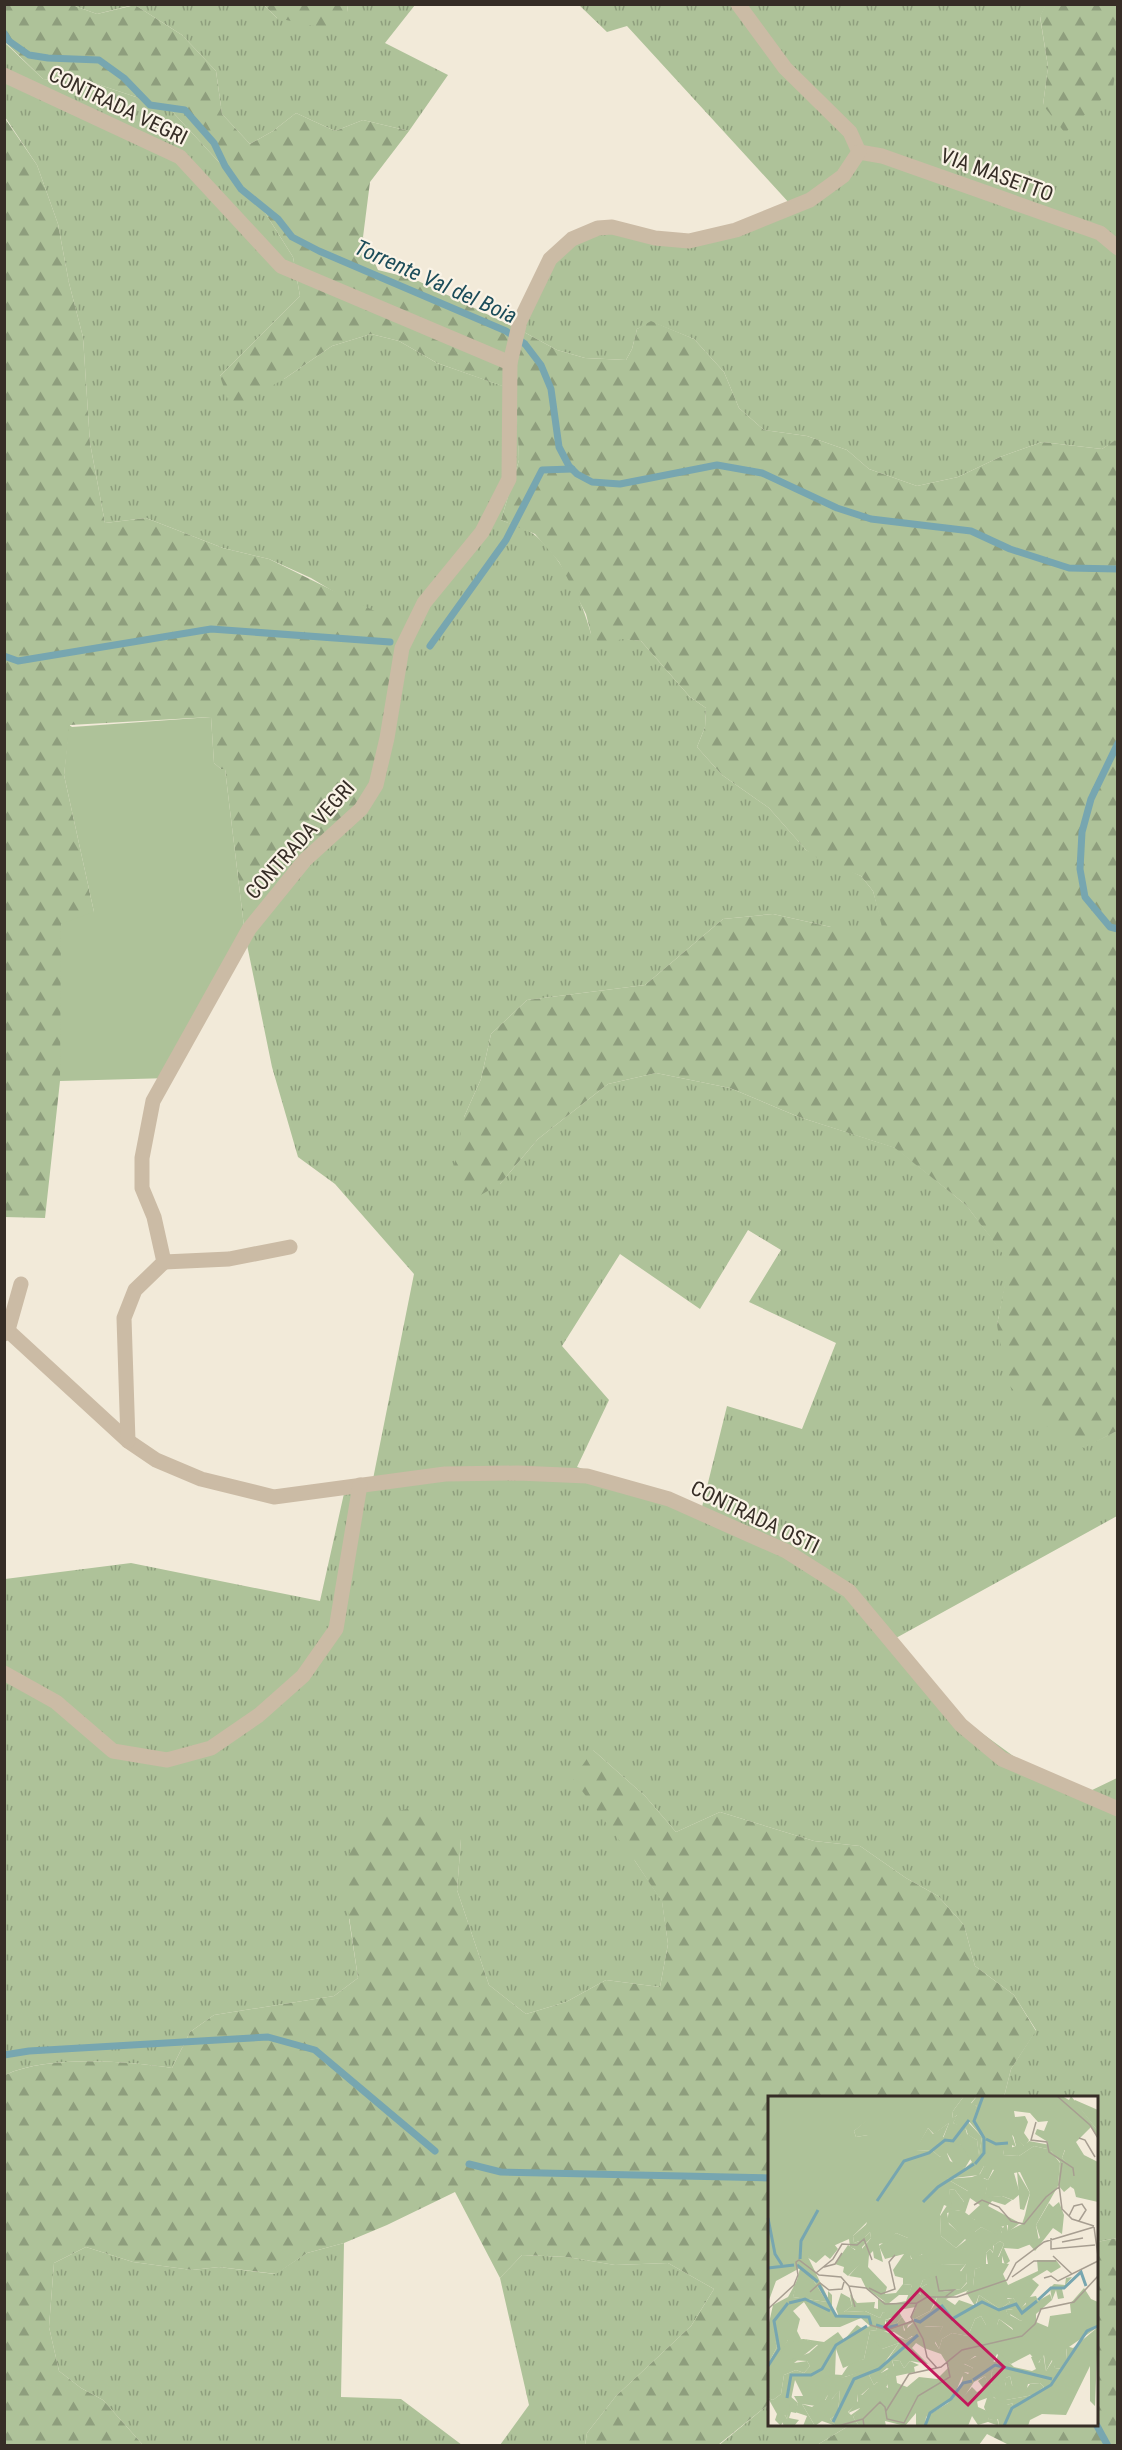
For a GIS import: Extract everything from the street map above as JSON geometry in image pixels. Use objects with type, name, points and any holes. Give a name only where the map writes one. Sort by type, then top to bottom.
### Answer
[{"type":"street","points":[[738,4],[785,68],[849,132],[858,152]]},
{"type":"street","name":"CONTRADA VEGRI","points":[[4,75],[180,157],[281,266],[511,360]]},
{"type":"street","name":"VIA MASETTO","points":[[858,152],[882,156],[1100,233],[1118,248]]},
{"type":"street","name":"CONTRADA VEGRI","points":[[164,1262],[154,1217],[142,1188],[142,1158],[153,1101],[249,929],[305,860],[361,809],[376,785],[387,738],[402,648],[424,603],[482,532],[509,479],[511,360],[520,321],[550,259],[572,239],[598,228],[612,227],[655,238],[689,241],[736,231],[810,200],[843,176],[858,152]]},
{"type":"street","points":[[128,1441],[124,1318],[135,1290],[164,1262],[229,1259],[290,1247]]},
{"type":"street","points":[[4,1673],[56,1702],[113,1751],[167,1760],[211,1748],[259,1715],[303,1676],[336,1629],[360,1485],[274,1497],[201,1479],[156,1460],[128,1441],[6,1330],[21,1284]]},
{"type":"street","name":"CONTRADA OSTI","points":[[360,1485],[445,1474],[518,1473],[587,1476],[669,1499],[786,1551],[849,1591],[961,1725],[1002,1759],[1118,1809]]},
{"type":"green space","points":[[1046,4],[1117,5],[1117,58],[1113,89],[1065,133],[1043,105],[1048,67],[1040,16]]},
{"type":"green space","points":[[4,5],[72,5],[97,14],[135,5],[182,35],[216,71],[222,114],[250,144],[273,131],[296,113],[335,131],[363,120],[409,131],[370,182],[363,237],[378,270],[414,279],[557,350],[585,358],[626,360],[632,349],[637,329],[651,321],[694,339],[724,372],[739,408],[764,430],[807,436],[847,450],[869,469],[917,486],[958,477],[1000,457],[1042,442],[1102,449],[1117,439],[1117,1431],[1084,1448],[1046,1426],[1008,1384],[997,1325],[1009,1262],[966,1205],[895,1148],[799,1117],[730,1088],[656,1073],[608,1084],[538,1139],[500,1184],[477,1197],[452,1176],[464,1117],[481,1079],[491,1034],[527,1000],[645,985],[723,919],[773,914],[831,927],[882,927],[873,891],[861,876],[822,861],[806,850],[769,808],[722,775],[697,747],[705,727],[706,708],[690,697],[641,641],[621,639],[604,648],[591,634],[586,614],[559,562],[535,534],[501,520],[519,460],[516,391],[437,363],[399,341],[371,334],[332,346],[284,379],[231,409],[220,376],[300,296],[293,257],[264,211],[169,108],[94,83],[43,79],[5,42]]},
{"type":"green space","points":[[72,5],[133,5],[97,14]]},
{"type":"green space","points":[[135,5],[264,5],[277,18],[348,12],[347,5],[415,5],[385,43],[448,75],[409,131],[363,120],[335,131],[296,113],[273,131],[250,144],[222,114],[216,71],[182,35]]},
{"type":"green space","points":[[264,5],[347,5],[348,12],[343,28],[314,26],[277,18]]},
{"type":"green space","points":[[579,5],[1046,5],[1040,17],[1048,67],[1043,105],[1117,62],[1117,58],[1118,439],[1102,449],[1042,442],[1000,457],[958,477],[917,486],[869,469],[847,450],[807,436],[764,430],[739,408],[724,372],[694,339],[652,322],[637,329],[632,349],[626,360],[585,358],[557,350],[522,331],[557,251],[604,224],[680,239],[752,223],[791,205],[627,26],[607,32]]},
{"type":"green space","points":[[4,42],[43,79],[94,83],[169,108],[264,211],[293,257],[300,296],[220,376],[284,379],[332,346],[371,334],[399,341],[437,363],[517,391],[519,460],[501,520],[532,533],[555,556],[577,594],[591,634],[641,641],[690,697],[706,708],[705,727],[697,747],[722,775],[769,808],[806,850],[861,876],[873,891],[883,927],[831,927],[773,914],[723,919],[645,985],[527,1000],[491,1034],[481,1079],[464,1117],[500,1184],[538,1139],[608,1084],[656,1073],[730,1088],[799,1117],[896,1148],[966,1205],[1010,1262],[997,1325],[1084,1447],[1117,1431],[1117,1516],[896,1638],[968,1723],[1020,1761],[1088,1792],[1117,1778],[1117,2238],[1098,2242],[1098,2096],[1004,2096],[1011,2069],[1036,2030],[1014,1995],[975,1966],[964,1925],[938,1896],[906,1878],[860,1846],[814,1841],[720,1812],[676,1832],[645,1796],[593,1750],[635,1861],[662,1901],[668,1944],[660,1987],[606,1980],[566,2002],[526,2014],[489,1985],[457,1890],[461,1839],[349,1919],[358,1978],[334,1996],[214,2015],[190,2032],[172,2068],[87,2061],[43,2064],[5,2075],[5,1579],[131,1563],[320,1601],[345,1489],[372,1484],[414,1274],[335,1184],[298,1157],[272,1067],[245,935],[341,596],[311,578],[269,559],[223,548],[146,518],[105,523],[90,443],[83,337],[69,283],[58,224],[37,165],[5,117]],"holes":[[[748,1230],[781,1250],[749,1302],[836,1343],[802,1429],[727,1406],[702,1507],[577,1467],[609,1400],[562,1346],[620,1254],[700,1309]]]},
{"type":"green space","points":[[4,117],[37,165],[58,224],[69,283],[83,337],[90,443],[105,523],[146,518],[223,548],[269,559],[411,629],[386,775],[309,859],[245,935],[225,769],[221,769],[214,763],[211,717],[70,725],[64,775],[94,912],[60,1081],[45,1218],[4,1217]]},
{"type":"green space","points":[[211,717],[214,763],[221,769],[225,769],[245,935],[170,1078],[60,1081],[61,924],[94,912],[64,775],[69,725],[72,727]]},
{"type":"green space","points":[[593,1750],[645,1796],[676,1832],[720,1812],[814,1841],[860,1846],[906,1878],[938,1896],[964,1925],[975,1966],[1014,1995],[1036,2031],[1011,2069],[1004,2096],[768,2096],[768,2405],[718,2445],[585,2445],[587,2433],[616,2396],[691,2326],[714,2289],[668,2263],[615,2265],[567,2257],[522,2255],[500,2278],[455,2192],[344,2243],[307,2253],[276,2274],[219,2267],[192,2270],[133,2262],[86,2247],[54,2263],[49,2327],[59,2371],[81,2388],[103,2400],[143,2445],[5,2445],[5,2075],[43,2064],[87,2061],[172,2068],[190,2032],[214,2015],[334,1996],[358,1978],[343,1876],[351,1849],[377,1817],[425,1804],[461,1839],[457,1890],[489,1985],[526,2014],[566,2002],[606,1980],[660,1987],[668,1944],[662,1902],[635,1861],[573,1779]]},
{"type":"green space","points":[[1117,2238],[1117,2445],[1009,2445],[987,2434],[979,2445],[817,2445],[848,2426],[1098,2426],[1098,2242]]},
{"type":"green space","points":[[344,2243],[341,2397],[401,2399],[462,2445],[143,2445],[103,2400],[81,2388],[59,2371],[49,2327],[54,2263],[86,2247],[133,2262],[192,2270],[219,2267],[275,2274],[307,2253]]},
{"type":"green space","points":[[522,2255],[567,2257],[615,2265],[668,2263],[714,2289],[691,2326],[616,2396],[587,2433],[585,2445],[500,2445],[529,2405],[500,2278]]},
{"type":"green space","points":[[768,2405],[768,2426],[848,2426],[817,2445],[718,2446]]},
{"type":"waterway","name":"Torrente Val del Boia","points":[[4,33],[9,41],[29,55],[99,60],[124,78],[150,105],[185,110],[214,143],[225,166],[241,189],[278,219],[292,237],[319,251],[506,331],[525,344],[541,365],[551,389],[559,447],[569,466],[577,474],[592,482],[620,484],[717,465],[762,473],[837,508],[871,519],[971,531],[1010,549],[1069,568],[1118,569]]},
{"type":"waterway","points":[[430,646],[506,540],[542,470],[572,469]]},
{"type":"waterway","points":[[4,656],[18,661],[211,629],[390,642]]},
{"type":"waterway","name":"Torrente Val del Boia","points":[[1118,743],[1091,799],[1082,832],[1080,869],[1085,897],[1110,927],[1118,929]]},
{"type":"waterway","points":[[4,2055],[29,2051],[268,2037],[315,2050],[435,2151]]},
{"type":"waterway","points":[[469,2164],[501,2172],[768,2178]]},
{"type":"waterway","points":[[1097,2426],[1108,2446]]}]
